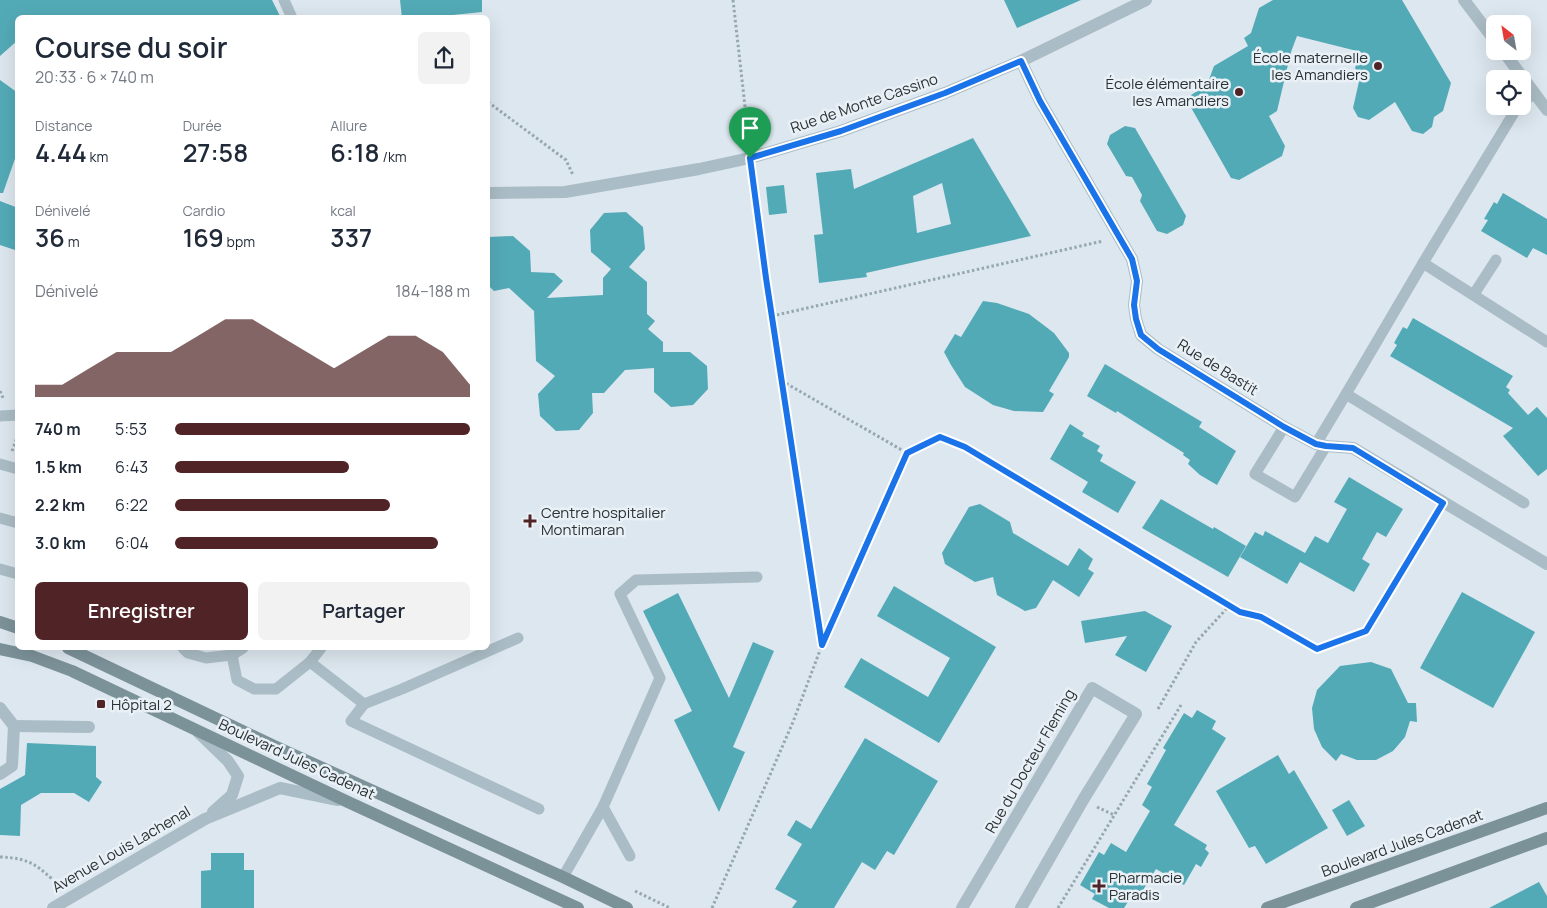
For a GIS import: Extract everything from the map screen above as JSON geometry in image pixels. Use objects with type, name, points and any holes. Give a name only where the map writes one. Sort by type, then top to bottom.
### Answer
[{"type":"street","name":"Rue de Monte Cassino","points":[[490,192],[565,192],[699,169],[750,158],[841,131],[945,93],[1021,61],[1146,0]]},
{"type":"street","points":[[1464,0],[1486,29]]},
{"type":"street","points":[[1510,60],[1547,110]]},
{"type":"street","name":"Rue de Bastit","points":[[1021,61],[1040,101],[1132,259],[1137,281],[1134,305],[1141,335],[1158,349],[1284,427],[1321,445],[1353,448],[1547,564]]},
{"type":"street","points":[[0,622],[15,627]]},
{"type":"street","name":"Boulevard Jules Cadenat","points":[[0,649],[32,656],[72,671],[348,802],[578,908]]},
{"type":"street","name":"Boulevard Jules Cadenat","points":[[72,650],[274,746],[627,908]]},
{"type":"street","name":"Rue du Docteur Fleming","points":[[962,908],[1092,688],[1136,714],[1082,800],[1021,908]]},
{"type":"street","points":[[0,708],[14,726],[12,766],[0,774]]},
{"type":"street","points":[[14,726],[88,728]]},
{"type":"street","name":"Avenue Louis Lachenal","points":[[194,728],[228,761],[238,776],[232,795],[205,819]]},
{"type":"street","name":"Avenue Louis Lachenal","points":[[57,907],[72,896],[205,819],[280,788],[348,802]]},
{"type":"street","name":"Boulevard Jules Cadenat","points":[[1267,908],[1547,808]]},
{"type":"street","points":[[1356,908],[1547,838]]},
{"type":"lane","points":[[284,0],[291,15]]},
{"type":"lane","points":[[1284,427],[1255,474],[1295,497],[1346,394],[1511,115]]},
{"type":"lane","points":[[1474,294],[1496,260]]},
{"type":"lane","points":[[1423,263],[1547,342]]},
{"type":"lane","points":[[1346,394],[1524,503]]},
{"type":"lane","points":[[0,416],[15,415]]},
{"type":"lane","points":[[0,464],[15,468]]},
{"type":"lane","points":[[0,518],[15,523]]},
{"type":"lane","points":[[0,569],[15,573]]},
{"type":"lane","points":[[563,877],[603,807],[660,678],[620,594],[636,580],[757,577]]},
{"type":"lane","points":[[518,638],[364,704],[351,721],[539,809]]},
{"type":"lane","points":[[185,650],[188,654],[206,658],[232,656],[240,650]]},
{"type":"lane","points":[[232,656],[237,680],[254,689],[276,689],[310,662],[319,650]]},
{"type":"lane","points":[[310,662],[364,704]]},
{"type":"lane","points":[[603,807],[630,856]]},
{"type":"path","points":[[733,0],[750,158],[822,645]]},
{"type":"path","points":[[490,103],[566,160],[572,173],[574,190]]},
{"type":"path","points":[[772,316],[1120,237]]},
{"type":"path","points":[[782,380],[907,453]]},
{"type":"path","points":[[712,908],[793,722],[822,645],[907,453],[940,437],[965,447],[1240,612],[1261,617],[1317,649],[1366,631],[1443,503]]},
{"type":"path","points":[[1158,709],[1196,642],[1230,606]]},
{"type":"path","points":[[1058,908],[1181,705]]},
{"type":"path","points":[[0,856],[19,858],[34,863],[72,896]]},
{"type":"building","points":[[0,0],[272,0],[280,15],[15,15],[15,43],[0,56]]},
{"type":"building","points":[[400,0],[482,0],[482,12],[453,15],[402,15]]},
{"type":"building","points":[[1004,0],[1081,0],[1017,28]]},
{"type":"building","points":[[1273,0],[1402,0],[1451,83],[1443,111],[1434,117],[1432,127],[1423,134],[1412,131],[1395,102],[1369,120],[1358,117],[1353,108],[1360,77],[1355,68],[1361,52],[1297,36],[1291,52],[1277,111],[1269,116],[1285,146],[1282,156],[1239,180],[1231,178],[1189,104],[1191,95],[1207,85],[1214,66],[1248,46],[1244,38],[1251,33],[1259,8]]},
{"type":"building","points":[[0,80],[15,91],[15,159],[3,193],[0,193]]},
{"type":"building","points":[[1125,126],[1135,128],[1186,216],[1183,225],[1167,234],[1157,231],[1140,201],[1142,195],[1132,177],[1126,176],[1107,144],[1110,135]]},
{"type":"building","points":[[973,138],[1031,236],[866,273],[867,277],[819,283],[814,235],[823,234],[816,173],[851,169],[854,189]],"holes":[[[942,183],[951,224],[917,233],[913,196]]]},
{"type":"building","points":[[784,185],[787,213],[769,215],[766,187]]},
{"type":"building","points":[[1503,193],[1547,219],[1547,255],[1533,248],[1527,258],[1481,231],[1488,220],[1484,219],[1494,202],[1497,204]]},
{"type":"building","points":[[0,201],[15,207],[15,250],[0,245]]},
{"type":"building","points":[[626,212],[643,227],[645,249],[629,267],[647,282],[647,314],[655,321],[648,329],[663,342],[663,352],[690,352],[707,366],[708,389],[693,405],[671,407],[654,392],[654,368],[625,370],[604,393],[592,393],[593,413],[579,430],[556,431],[540,416],[538,394],[555,376],[536,361],[534,311],[509,288],[494,291],[490,287],[490,237],[513,236],[530,251],[531,272],[554,273],[563,281],[547,298],[603,295],[603,278],[611,269],[591,252],[590,230],[604,213]]},
{"type":"building","points":[[983,301],[997,303],[1029,314],[1054,333],[1069,353],[1069,357],[1049,391],[1054,394],[1043,412],[1014,411],[993,405],[965,387],[951,365],[944,352],[955,334],[961,337]]},
{"type":"building","points":[[1413,318],[1513,376],[1506,387],[1510,390],[1508,393],[1528,415],[1537,407],[1547,418],[1547,469],[1538,476],[1503,436],[1513,428],[1390,356],[1397,345],[1394,343],[1403,327],[1407,329]]},
{"type":"building","points":[[1105,364],[1202,422],[1199,427],[1236,451],[1217,485],[1200,475],[1188,464],[1190,460],[1183,455],[1184,453],[1117,411],[1116,413],[1087,396]]},
{"type":"building","points":[[1070,424],[1084,433],[1082,436],[1100,446],[1097,451],[1103,455],[1100,461],[1136,482],[1118,513],[1082,492],[1088,482],[1050,459]]},
{"type":"building","points":[[1349,477],[1403,509],[1386,537],[1377,532],[1362,559],[1370,564],[1354,592],[1300,562],[1287,584],[1240,557],[1255,532],[1263,536],[1265,531],[1305,553],[1315,536],[1328,543],[1347,509],[1334,502]]},
{"type":"building","points":[[1161,499],[1246,546],[1228,577],[1142,528]]},
{"type":"building","points":[[980,504],[1010,522],[1013,533],[1068,566],[1079,548],[1093,559],[1088,569],[1094,573],[1079,597],[1053,580],[1036,608],[1025,611],[997,595],[993,577],[975,582],[945,564],[942,553],[969,507]]},
{"type":"building","points":[[894,586],[996,647],[939,743],[844,687],[861,658],[928,697],[950,658],[877,616]]},
{"type":"building","points":[[1462,592],[1535,632],[1493,708],[1420,668]]},
{"type":"building","points":[[678,593],[729,698],[753,642],[774,651],[733,747],[745,752],[719,812],[674,720],[692,711],[643,611]]},
{"type":"building","points":[[1145,611],[1172,626],[1146,672],[1115,655],[1127,636],[1085,643],[1081,621]]},
{"type":"building","points":[[1371,662],[1391,669],[1408,703],[1416,703],[1417,722],[1410,721],[1405,737],[1393,751],[1376,760],[1357,760],[1341,754],[1336,761],[1322,747],[1314,729],[1312,708],[1317,690],[1340,666]]},
{"type":"building","points":[[1197,710],[1216,721],[1212,729],[1226,738],[1174,825],[1207,845],[1205,849],[1209,853],[1201,867],[1196,864],[1184,885],[1156,869],[1137,900],[1131,897],[1124,908],[1109,908],[1092,899],[1095,894],[1080,885],[1099,852],[1104,855],[1111,843],[1126,852],[1150,811],[1142,805],[1152,787],[1147,784],[1166,750],[1163,748],[1184,713],[1192,718]]},
{"type":"building","points":[[865,738],[938,781],[894,855],[887,851],[875,870],[862,862],[834,908],[792,908],[797,901],[775,889],[802,844],[787,835],[796,820],[811,829]]},
{"type":"building","points":[[27,743],[96,746],[96,777],[102,782],[89,802],[74,793],[41,793],[21,805],[20,836],[0,835],[0,789],[25,775]]},
{"type":"building","points":[[1278,755],[1289,774],[1294,770],[1328,828],[1266,864],[1255,846],[1249,848],[1216,791]]},
{"type":"building","points":[[1349,800],[1365,826],[1347,836],[1332,810]]},
{"type":"building","points":[[211,853],[244,853],[244,870],[254,870],[254,908],[201,908],[201,871],[211,870]]},
{"type":"building","points":[[1539,882],[1547,896],[1547,908],[1489,908]]},
{"type":"place","name":"École maternelle les Amandiers","points":[[1378,66]]},
{"type":"place","name":"École élémentaire les Amandiers","points":[[1239,92]]},
{"type":"place","name":"Centre hospitalier Montimaran","points":[[530,521]]},
{"type":"place","name":"Hôpital 2","points":[[101,704]]},
{"type":"place","name":"Pharmacie Paradis","points":[[1099,886]]},
{"type":"route","points":[[1021,61],[1032,80],[1040,101],[1132,259],[1137,281],[1134,305],[1141,335],[1158,349],[1284,427],[1316,444],[1353,448],[1443,503],[1366,631],[1317,649],[1261,617],[1240,612],[965,447],[940,437],[907,453],[822,645],[766,278],[750,158],[841,131],[945,93],[1021,61]]}]
